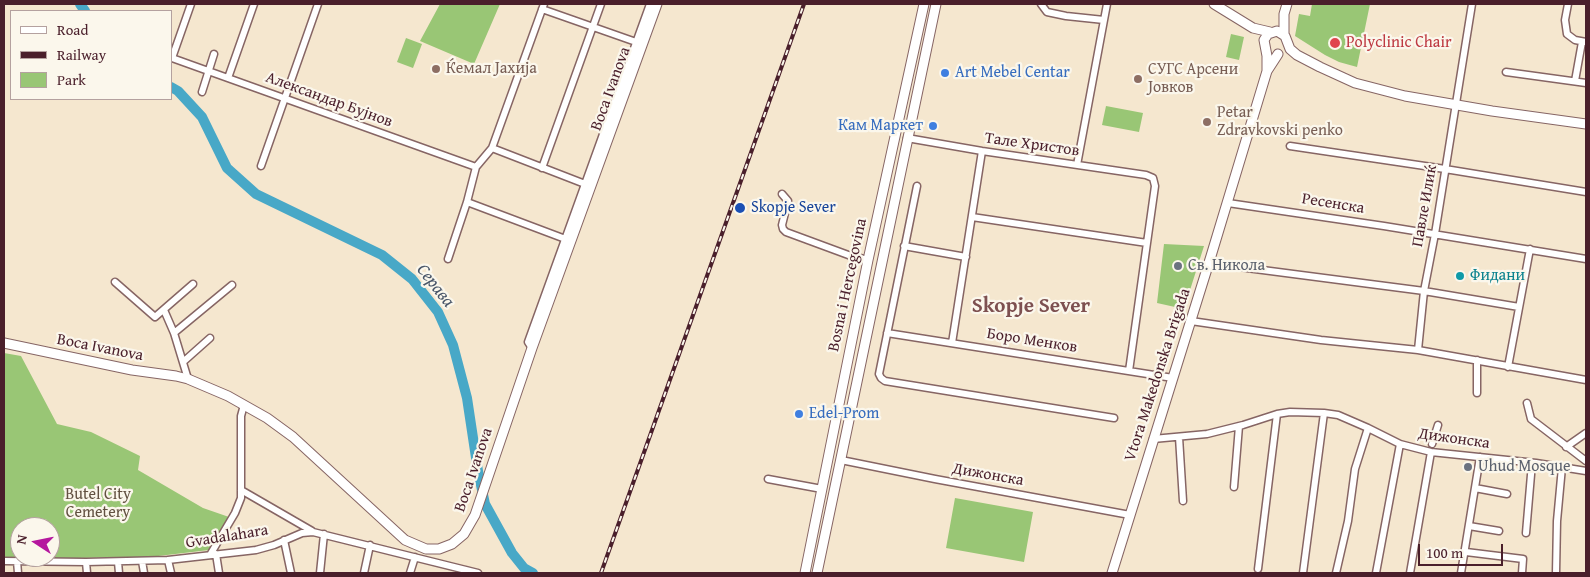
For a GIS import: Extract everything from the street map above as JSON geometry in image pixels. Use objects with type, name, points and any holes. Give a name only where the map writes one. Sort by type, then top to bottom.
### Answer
[{"type":"street","points":[[172,58],[191,4]]},
{"type":"street","points":[[228,78],[254,4]]},
{"type":"street","points":[[261,166],[318,4]]},
{"type":"street","points":[[542,168],[601,4]]},
{"type":"street","points":[[467,202],[569,240],[585,184],[623,89],[636,42],[650,4]]},
{"type":"street","name":"Boca Ivanova","points":[[4,343],[132,370],[188,379],[244,405],[267,418],[293,437],[405,540],[420,547],[430,549],[445,547],[458,541],[469,528],[475,515],[569,240],[623,89],[657,4]]},
{"type":"street","name":"Bosna i Hercegovina","points":[[805,573],[868,260],[924,4]]},
{"type":"street","name":"Bosna i Hercegovina","points":[[817,573],[936,4]]},
{"type":"street","points":[[1041,4],[1047,12],[1104,20]]},
{"type":"street","points":[[1076,165],[1107,4]]},
{"type":"street","points":[[1214,4],[1253,28],[1280,32],[1286,38],[1290,49],[1297,55],[1355,83],[1405,96],[1586,124]]},
{"type":"street","points":[[1265,45],[1266,37],[1272,32],[1284,14],[1287,4]]},
{"type":"street","name":"Павле Илиќ","points":[[1418,350],[1424,291],[1446,169],[1472,4]]},
{"type":"street","points":[[1568,4],[1565,20],[1567,34],[1575,40],[1584,42],[1575,82]]},
{"type":"street","points":[[448,260],[476,167],[492,148],[543,6],[593,27],[636,42]]},
{"type":"street","points":[[1280,53],[1286,48],[1284,14]]},
{"type":"street","points":[[1253,28],[1272,53],[1297,55]]},
{"type":"street","name":"Vtora Makedonska Brigada","points":[[1265,45],[1267,71]]},
{"type":"street","name":"Vtora Makedonska Brigada","points":[[1112,573],[1267,71],[1280,53]]},
{"type":"street","points":[[202,92],[214,54]]},
{"type":"street","name":"Александар Бујнов","points":[[172,58],[476,167]]},
{"type":"street","points":[[1506,72],[1586,83]]},
{"type":"street","name":"Тале Христов","points":[[907,138],[1146,175],[1153,178],[1155,186],[1147,243]]},
{"type":"street","points":[[1290,146],[1586,192]]},
{"type":"street","points":[[492,148],[585,184]]},
{"type":"street","points":[[952,343],[982,151]]},
{"type":"street","points":[[917,186],[879,374],[885,381],[1114,418]]},
{"type":"street","points":[[782,194],[788,201],[782,225],[786,232],[851,256],[868,260]]},
{"type":"street","name":"Ресенска","points":[[1228,202],[1586,259]]},
{"type":"street","points":[[972,217],[1147,243],[1129,371]]},
{"type":"street","points":[[904,246],[966,257]]},
{"type":"street","points":[[1508,367],[1530,249]]},
{"type":"street","points":[[1224,265],[1424,291],[1519,307]]},
{"type":"street","points":[[115,282],[155,317],[193,284]]},
{"type":"street","points":[[174,333],[232,285]]},
{"type":"street","points":[[164,310],[174,333],[188,379]]},
{"type":"street","points":[[1191,321],[1321,340],[1418,350],[1586,380]]},
{"type":"street","name":"Боро Менков","points":[[887,333],[1173,378]]},
{"type":"street","points":[[183,362],[210,338]]},
{"type":"street","points":[[1477,360],[1478,393]]},
{"type":"street","points":[[1527,403],[1531,419],[1586,461]]},
{"type":"street","points":[[219,573],[213,555],[235,513],[242,490],[241,416],[244,405]]},
{"type":"street","name":"Дижонска","points":[[1153,439],[1207,434],[1290,412],[1324,413],[1338,415],[1400,444],[1431,452],[1586,471]]},
{"type":"street","points":[[1302,573],[1324,413]]},
{"type":"street","points":[[1258,569],[1277,414]]},
{"type":"street","points":[[1432,444],[1438,425]]},
{"type":"street","points":[[1234,486],[1239,426]]},
{"type":"street","points":[[1336,573],[1348,521],[1355,468],[1368,428]]},
{"type":"street","points":[[1566,447],[1586,433]]},
{"type":"street","points":[[1180,437],[1183,501]]},
{"type":"street","points":[[1376,573],[1400,444]]},
{"type":"street","points":[[1410,573],[1431,452]]},
{"type":"street","points":[[1461,573],[1466,552],[1480,457]]},
{"type":"street","name":"Дижонска","points":[[841,460],[935,480],[1130,515]]},
{"type":"street","points":[[1526,533],[1532,463]]},
{"type":"street","points":[[1556,573],[1557,521],[1562,467]]},
{"type":"street","points":[[768,479],[822,489]]},
{"type":"street","points":[[1475,488],[1507,494]]},
{"type":"street","points":[[242,490],[313,532]]},
{"type":"street","points":[[1469,526],[1499,531]]},
{"type":"street","name":"Gvadalahara","points":[[60,562],[168,560],[256,550],[274,545],[302,533],[313,532],[415,557],[458,571],[478,573]]},
{"type":"street","points":[[320,573],[324,534]]},
{"type":"street","points":[[284,540],[291,573]]},
{"type":"street","points":[[364,573],[370,545]]},
{"type":"street","points":[[422,559],[430,549]]},
{"type":"street","points":[[1466,552],[1523,559],[1522,573]]},
{"type":"street","points":[[410,573],[415,557]]},
{"type":"street","points":[[168,560],[171,573]]},
{"type":"street","points":[[142,561],[144,573]]},
{"type":"street","points":[[86,562],[87,573]]},
{"type":"street","points":[[118,562],[119,573]]},
{"type":"green space","points":[[440,4],[500,4],[474,64],[420,41]]},
{"type":"green space","name":"Polyclinic Chair","points":[[1312,4],[1370,4],[1357,67],[1339,62],[1325,55],[1295,36],[1299,14],[1310,16]]},
{"type":"green space","points":[[1231,34],[1244,37],[1239,60],[1226,57]]},
{"type":"green space","points":[[406,38],[422,44],[413,68],[397,62]]},
{"type":"green space","points":[[1106,106],[1143,113],[1139,132],[1102,125]]},
{"type":"green space","points":[[1164,244],[1204,246],[1184,309],[1157,303]]},
{"type":"green space","name":"Butel City Cemetery","points":[[4,353],[21,356],[57,424],[91,432],[140,456],[138,470],[203,508],[229,517],[209,550],[150,557],[60,558],[60,517],[10,517],[10,559],[4,559]]},
{"type":"green space","points":[[955,498],[1033,512],[1024,562],[946,548]]},
{"type":"waterway","name":"Серава","points":[[80,4],[84,10]]},
{"type":"waterway","name":"Серава","points":[[172,88],[178,91],[202,117],[227,168],[256,194],[382,255],[412,279],[438,312],[453,345],[467,398],[485,504],[512,553],[524,568],[533,573]]},
{"type":"railway","points":[[601,573],[804,4]]},
{"type":"place","name":"Polyclinic Chair","points":[[1335,43]]},
{"type":"place","name":"Ќемал Јахија","points":[[436,69]]},
{"type":"place","name":"Art Mebel Centar","points":[[945,73]]},
{"type":"place","name":"СУГС Арсени Јовков","points":[[1138,79]]},
{"type":"place","name":"Petar Zdravkovski penko","points":[[1207,122]]},
{"type":"place","name":"Кам Маркет","points":[[933,126]]},
{"type":"place","name":"Skopje Sever","points":[[740,208]]},
{"type":"place","name":"Св. Никола","points":[[1178,266]]},
{"type":"place","name":"Фидани","points":[[1460,276]]},
{"type":"place","name":"Edel-Prom","points":[[799,414]]},
{"type":"place","name":"Uhud Mosque","points":[[1468,467]]},
{"type":"district","name":"Skopje Sever","points":[[1031,307]]}]
